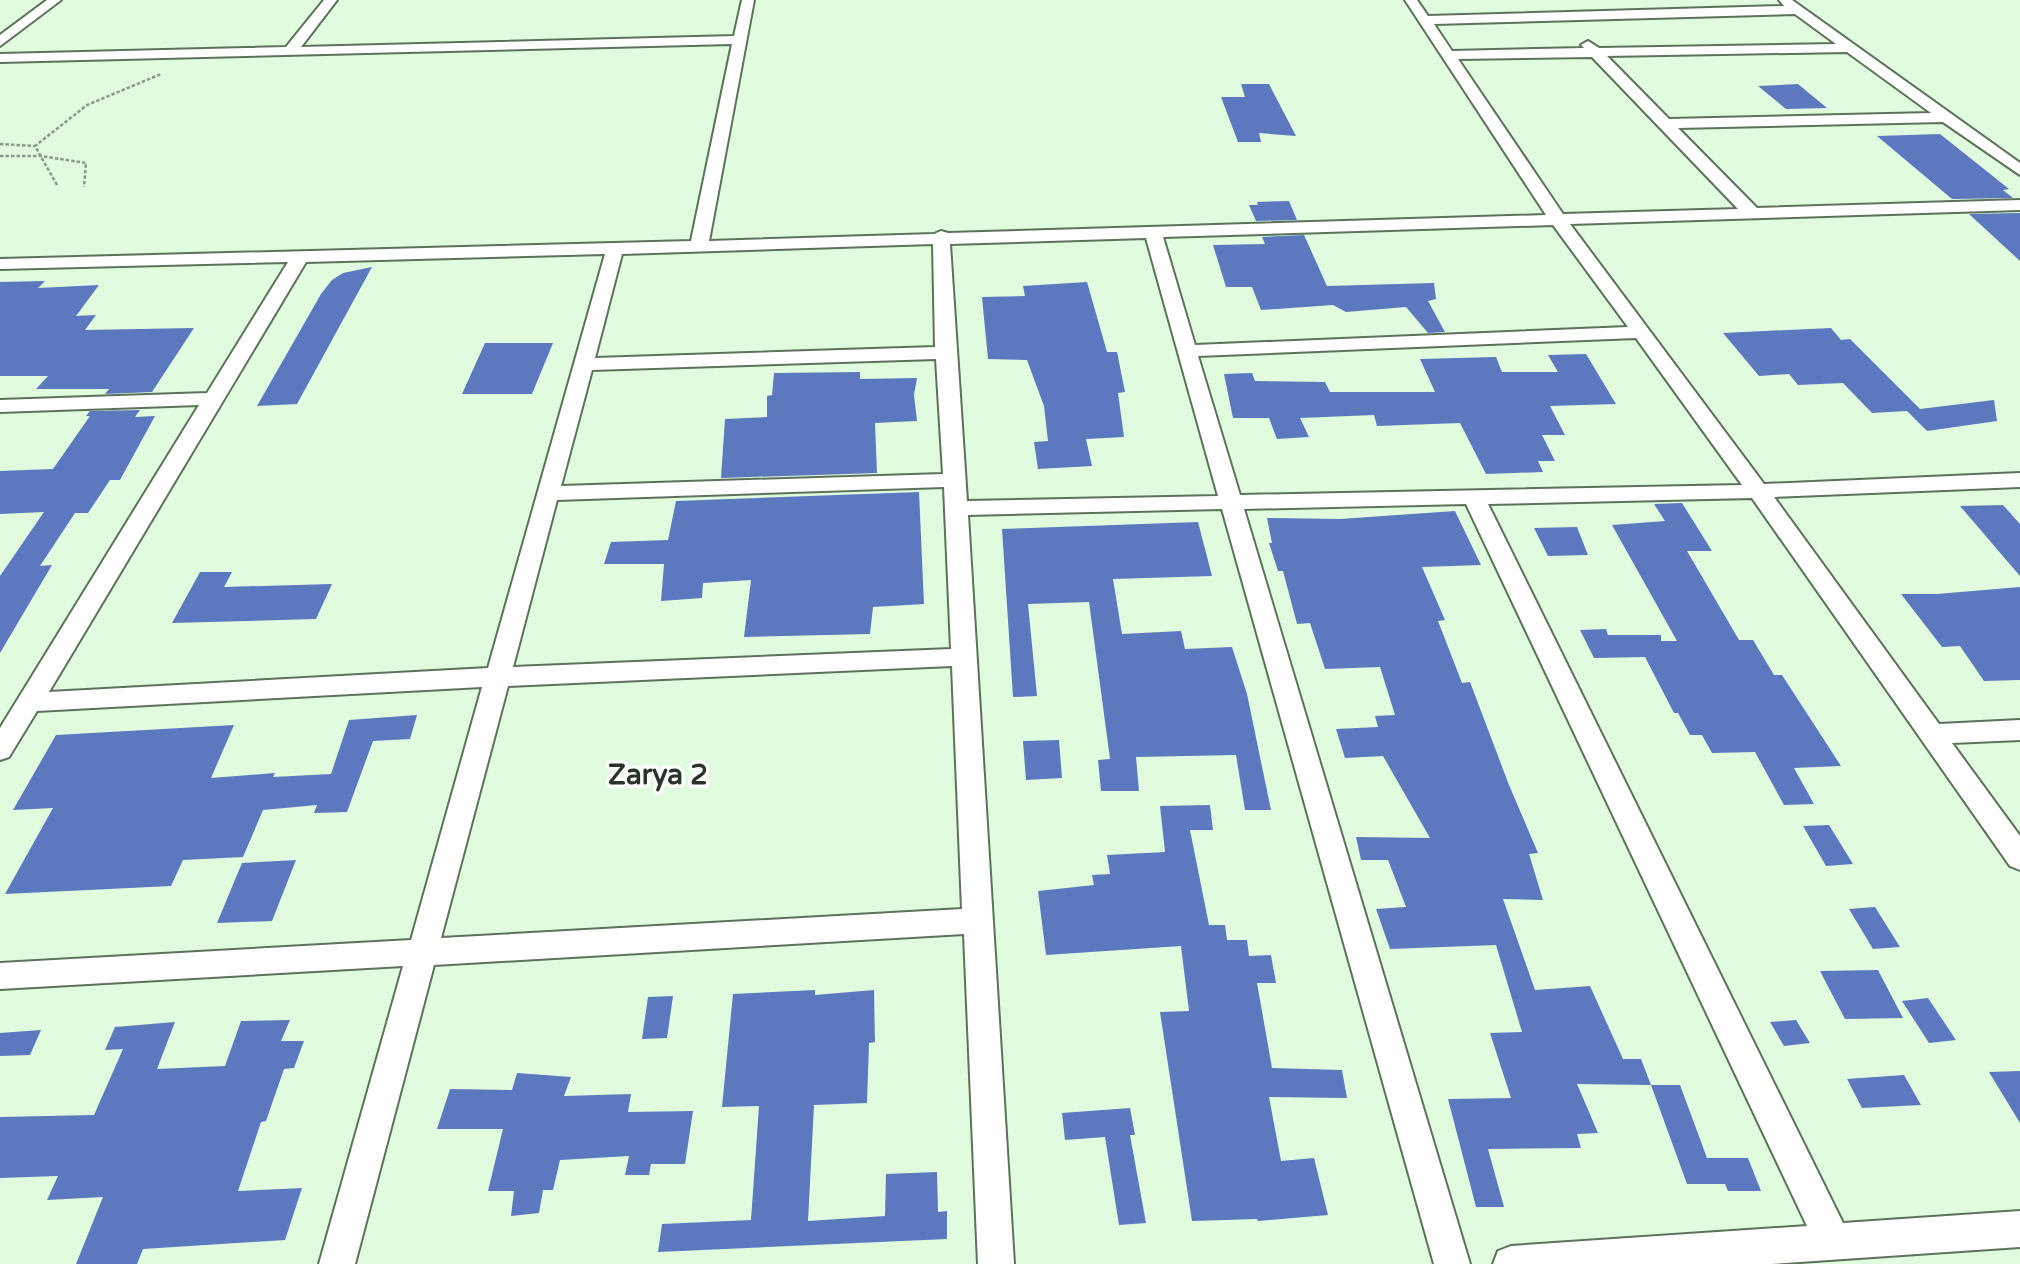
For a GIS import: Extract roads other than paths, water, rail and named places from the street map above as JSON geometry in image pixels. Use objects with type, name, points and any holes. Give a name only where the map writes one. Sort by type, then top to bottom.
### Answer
[{"type":"street","points":[[0,42],[55,0]]},
{"type":"street","points":[[291,50],[331,0]]},
{"type":"street","points":[[699,246],[748,0]]},
{"type":"street","points":[[1411,0],[1557,218],[1758,491],[2020,858]]},
{"type":"street","points":[[1593,0],[1610,17]]},
{"type":"street","points":[[1784,0],[2020,170]]},
{"type":"street","points":[[1425,20],[1798,10]]},
{"type":"street","points":[[1562,18],[1751,212]]},
{"type":"street","points":[[0,58],[741,40]]},
{"type":"street","points":[[1450,55],[1850,48]]},
{"type":"street","points":[[1664,124],[1948,117]]},
{"type":"street","points":[[0,264],[302,254],[615,249],[942,236],[2020,205]]},
{"type":"street","points":[[1152,230],[1452,1264]]},
{"type":"street","points":[[942,236],[945,353],[956,508],[996,1264]]},
{"type":"street","points":[[337,1264],[615,249]]},
{"type":"street","points":[[0,750],[302,254]]},
{"type":"street","points":[[1187,351],[1641,331]]},
{"type":"street","points":[[583,364],[945,353]]},
{"type":"street","points":[[0,406],[212,399]]},
{"type":"street","points":[[548,493],[954,480]]},
{"type":"street","points":[[956,508],[1758,491],[2020,480]]},
{"type":"street","points":[[1473,495],[1833,1241]]},
{"type":"street","points":[[30,702],[498,677],[963,657]]},
{"type":"street","points":[[1933,734],[2020,730]]},
{"type":"street","points":[[0,976],[979,921]]},
{"type":"street","points":[[1511,1264],[2020,1229]]},
{"type":"district","name":"Zarya 2","points":[[658,774]]}]
